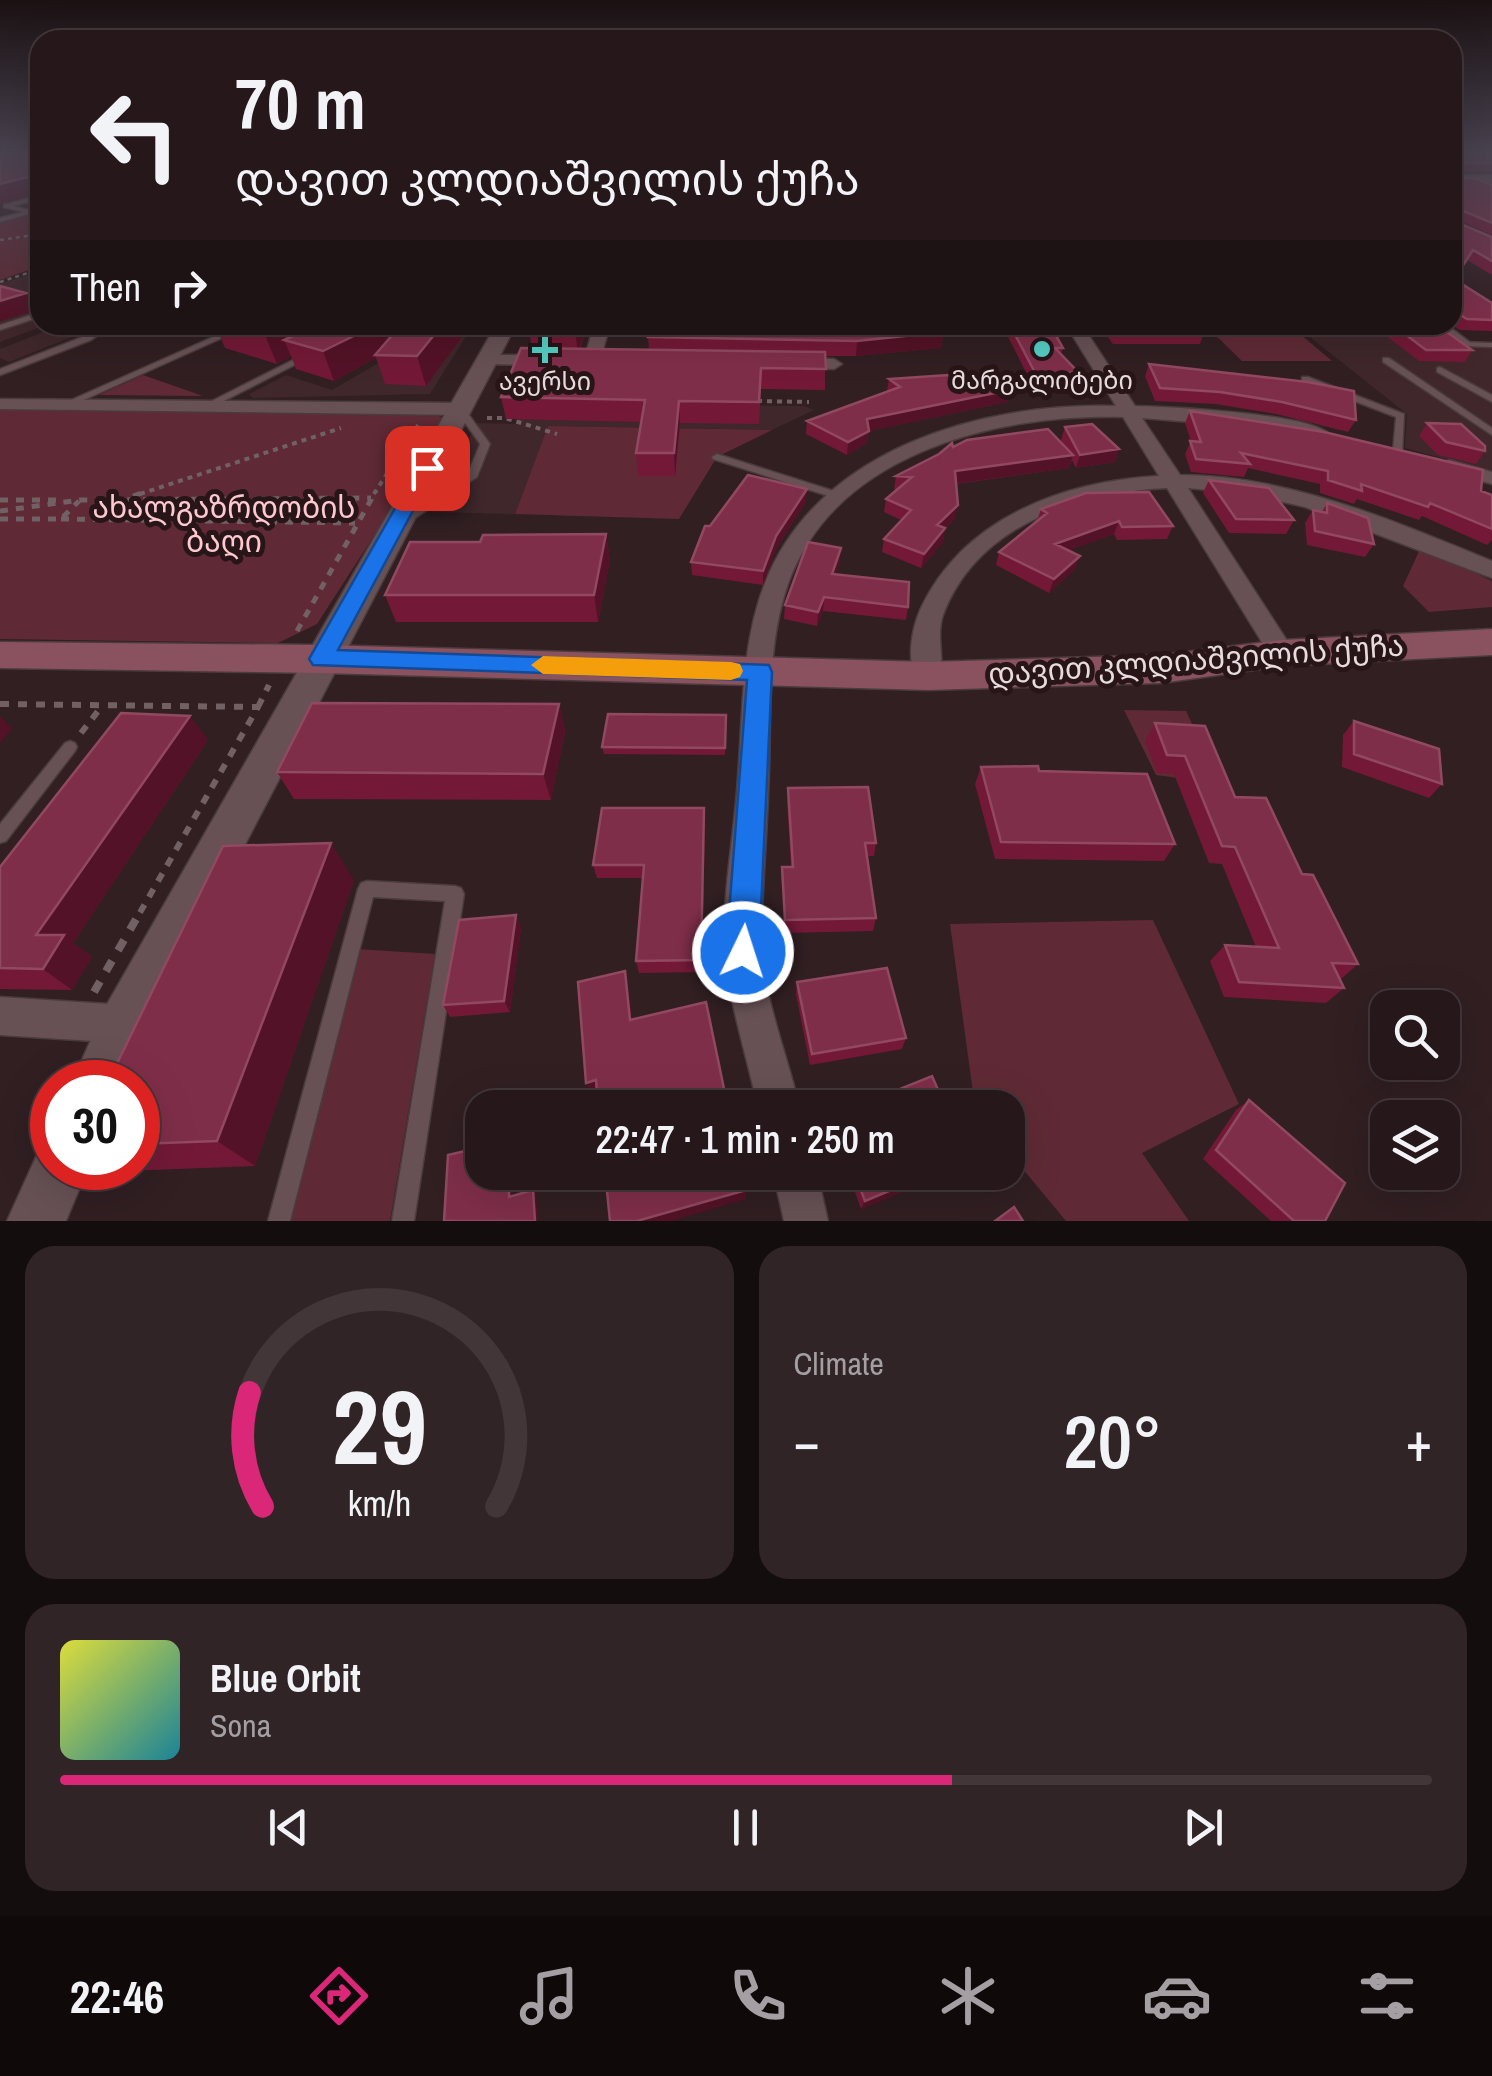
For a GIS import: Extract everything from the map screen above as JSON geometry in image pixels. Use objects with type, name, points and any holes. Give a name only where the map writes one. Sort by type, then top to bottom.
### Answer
[{"type":"main road","name":"დავით კლდიაშვილის ქუჩა","points":[[0,655],[928,676],[1161,669],[1282,652],[1492,642]]},
{"type":"street","points":[[99,1060],[101,1022],[302,659],[387,547],[467,413],[501,335]]},
{"type":"street","points":[[487,360],[601,360],[602,335]]},
{"type":"street","points":[[1080,335],[1282,652]]},
{"type":"street","points":[[1451,335],[1464,344]]},
{"type":"street","points":[[778,363],[834,364]]},
{"type":"street","points":[[0,404],[428,408],[467,413]]},
{"type":"street","points":[[775,1090],[743,952],[760,672],[768,614],[787,560],[836,495],[890,458],[944,435],[1023,418],[1128,410],[1214,414],[1346,439]]},
{"type":"street","points":[[1406,454],[1492,478]]},
{"type":"street","points":[[928,676],[926,630],[949,582],[980,542],[1043,504],[1119,484],[1174,480],[1226,484],[1316,503],[1374,521],[1492,570]]},
{"type":"street","points":[[0,1016],[101,1022]]},
{"type":"street","points":[[36,1221],[50,1190]]},
{"type":"street","points":[[798,1190],[806,1221]]},
{"type":"lane","points":[[7,207],[30,212]]},
{"type":"lane","points":[[0,220],[30,212]]},
{"type":"lane","points":[[0,328],[30,318]]},
{"type":"lane","points":[[0,372],[92,335]]},
{"type":"lane","points":[[65,405],[224,335]]},
{"type":"lane","points":[[1464,344],[1492,345]]},
{"type":"lane","points":[[207,406],[313,353]]},
{"type":"lane","points":[[1386,360],[1492,432]]},
{"type":"lane","points":[[1440,370],[1492,399]]},
{"type":"lane","points":[[1305,380],[1401,416],[1406,454]]},
{"type":"lane","points":[[387,547],[473,475],[486,444],[467,413]]},
{"type":"lane","points":[[717,457],[836,495]]},
{"type":"lane","points":[[0,836],[70,747]]},
{"type":"lane","points":[[279,1221],[367,889],[456,894],[403,1221]]},
{"type":"path","points":[[0,238],[30,236]]},
{"type":"path","points":[[0,248],[10,239]]},
{"type":"path","points":[[0,282],[30,272]]},
{"type":"path","points":[[753,401],[809,402]]},
{"type":"path","points":[[302,659],[355,523],[428,408]]},
{"type":"path","points":[[126,499],[396,410]]},
{"type":"path","points":[[467,413],[505,418],[557,434]]},
{"type":"path","points":[[0,500],[371,498]]},
{"type":"path","points":[[0,511],[80,500]]},
{"type":"path","points":[[61,519],[80,500]]},
{"type":"path","points":[[0,519],[355,523]]},
{"type":"path","points":[[0,704],[258,708],[101,1022]]},
{"type":"path","points":[[70,747],[102,705]]},
{"type":"shaded area","points":[[30,274],[30,331],[0,342],[0,284]]},
{"type":"shaded area","points":[[36,335],[77,335],[9,362],[0,358],[0,349]]},
{"type":"shaded area","points":[[427,335],[467,335],[430,394],[253,398],[249,394],[286,375],[332,390]]},
{"type":"shaded area","points":[[1451,336],[1466,347],[1492,347],[1492,472],[1405,448],[1407,414],[1310,337]]},
{"type":"shaded area","points":[[528,403],[804,406],[814,410],[772,430],[548,426],[515,514],[432,512],[477,423],[515,424]]},
{"type":"green space","points":[[30,213],[30,270],[0,280],[0,221]]},
{"type":"green space","points":[[1215,335],[1301,335],[1332,361],[1242,361]]},
{"type":"green space","points":[[143,375],[203,396],[99,395]]},
{"type":"green space","name":"ახალგაზრდობის ბაღი","points":[[0,408],[432,412],[448,421],[317,624],[278,643],[0,639]]},
{"type":"green space","points":[[548,426],[772,430],[717,457],[679,519],[515,514]]},
{"type":"green space","points":[[1421,547],[1492,581],[1492,607],[1429,612],[1403,586]]},
{"type":"green space","points":[[1124,710],[1186,711],[1221,784],[1156,775]]},
{"type":"green space","points":[[1153,920],[1239,1104],[1142,1153],[1189,1221],[1066,1221],[1025,1172],[1025,1090],[973,1090],[950,924]]},
{"type":"green space","points":[[357,949],[435,954],[390,1221],[285,1221]]},
{"type":"building","points":[[1462,207],[1492,207],[1492,223],[1462,210]]},
{"type":"building","points":[[1462,224],[1492,237],[1492,261],[1473,250],[1462,267]]},
{"type":"building","points":[[1462,284],[1492,303],[1492,320],[1462,316]]},
{"type":"building","points":[[0,286],[26,293],[0,301]]},
{"type":"building","points":[[295,335],[356,335],[323,351],[284,340]]},
{"type":"building","points":[[392,335],[434,335],[417,356],[375,355]]},
{"type":"building","points":[[649,335],[915,335],[857,341]]},
{"type":"building","points":[[1015,335],[1056,335],[1063,348],[1055,348],[1077,371],[1040,382]]},
{"type":"building","points":[[1406,335],[1451,335],[1472,350],[1426,350]]},
{"type":"building","points":[[521,348],[825,352],[826,369],[761,368],[759,402],[679,401],[674,453],[636,453],[645,400],[501,397]]},
{"type":"building","points":[[1149,364],[1354,391],[1356,420],[1282,402],[1160,388]]},
{"type":"building","points":[[993,372],[1010,390],[867,419],[869,431],[848,442],[807,421],[900,387],[889,379]]},
{"type":"building","points":[[1190,411],[1324,432],[1483,470],[1481,491],[1492,495],[1492,529],[1430,503],[1428,507],[1361,484],[1362,491],[1328,480],[1328,471],[1241,453],[1250,464],[1196,459],[1190,441],[1201,442]]},
{"type":"building","points":[[1427,423],[1461,424],[1485,446],[1485,451],[1446,442]]},
{"type":"building","points":[[1092,424],[1119,449],[1080,455],[1065,427]]},
{"type":"building","points":[[1048,429],[1073,455],[955,471],[958,505],[937,525],[945,528],[924,554],[884,539],[911,510],[886,499],[912,477],[896,476],[952,443],[953,447],[967,440]]},
{"type":"building","points":[[748,475],[807,489],[776,536],[763,571],[691,562],[705,526],[710,526]]},
{"type":"building","points":[[1209,480],[1269,488],[1294,520],[1236,519]]},
{"type":"building","points":[[1149,492],[1173,526],[1122,527],[1119,521],[1055,544],[1080,556],[1054,579],[999,552],[1047,513],[1041,509],[1086,493]]},
{"type":"building","points":[[1327,503],[1368,518],[1374,544],[1315,531],[1313,510],[1327,513]]},
{"type":"building","points":[[606,534],[594,595],[385,595],[410,542],[480,542],[483,535]]},
{"type":"building","points":[[808,542],[841,548],[832,574],[909,582],[908,607],[824,597],[818,612],[785,605]]},
{"type":"building","points":[[312,703],[559,704],[543,774],[277,772]]},
{"type":"building","points":[[121,713],[190,716],[36,935],[64,935],[43,969],[0,968],[0,867]]},
{"type":"building","points":[[608,714],[726,715],[725,748],[602,747]]},
{"type":"building","points":[[1354,721],[1439,749],[1442,784],[1354,754]]},
{"type":"building","points":[[1155,723],[1205,726],[1235,797],[1266,798],[1302,874],[1313,875],[1358,964],[1332,963],[1344,988],[1239,982],[1225,945],[1279,948],[1235,847],[1222,846],[1185,756],[1167,755]]},
{"type":"building","points":[[1038,766],[1039,771],[1147,774],[1175,844],[1001,842],[981,767]]},
{"type":"building","points":[[868,787],[876,843],[865,843],[876,918],[785,920],[782,867],[793,867],[788,788]]},
{"type":"building","points":[[602,808],[704,808],[701,960],[636,961],[644,865],[593,865]]},
{"type":"building","points":[[331,843],[217,1141],[160,1143],[160,1060],[119,1060],[223,846]]},
{"type":"building","points":[[516,915],[504,1001],[443,1005],[459,920]]},
{"type":"building","points":[[887,968],[906,1038],[812,1054],[797,982]]},
{"type":"building","points":[[625,971],[630,1020],[706,1002],[724,1090],[597,1090],[596,1080],[586,1083],[578,982]]},
{"type":"building","points":[[932,1076],[938,1090],[897,1090]]},
{"type":"building","points":[[1249,1100],[1345,1183],[1325,1221],[1294,1221],[1216,1150]]},
{"type":"building","points":[[465,1151],[465,1190],[509,1190],[509,1197],[533,1190],[535,1221],[444,1221],[448,1155]]},
{"type":"building","points":[[607,1190],[746,1190],[637,1221],[610,1221]]},
{"type":"building","points":[[861,1190],[891,1190],[865,1201]]},
{"type":"building","points":[[1014,1207],[1023,1221],[995,1221]]},
{"type":"slow traffic","points":[[543,665],[731,671]]},
{"type":"place","name":"მარგალიტები","points":[[1042,349]]},
{"type":"place","name":"ავერსი","points":[[545,350]]},
{"type":"route","points":[[427,468],[321,659],[760,672],[743,952]]}]
